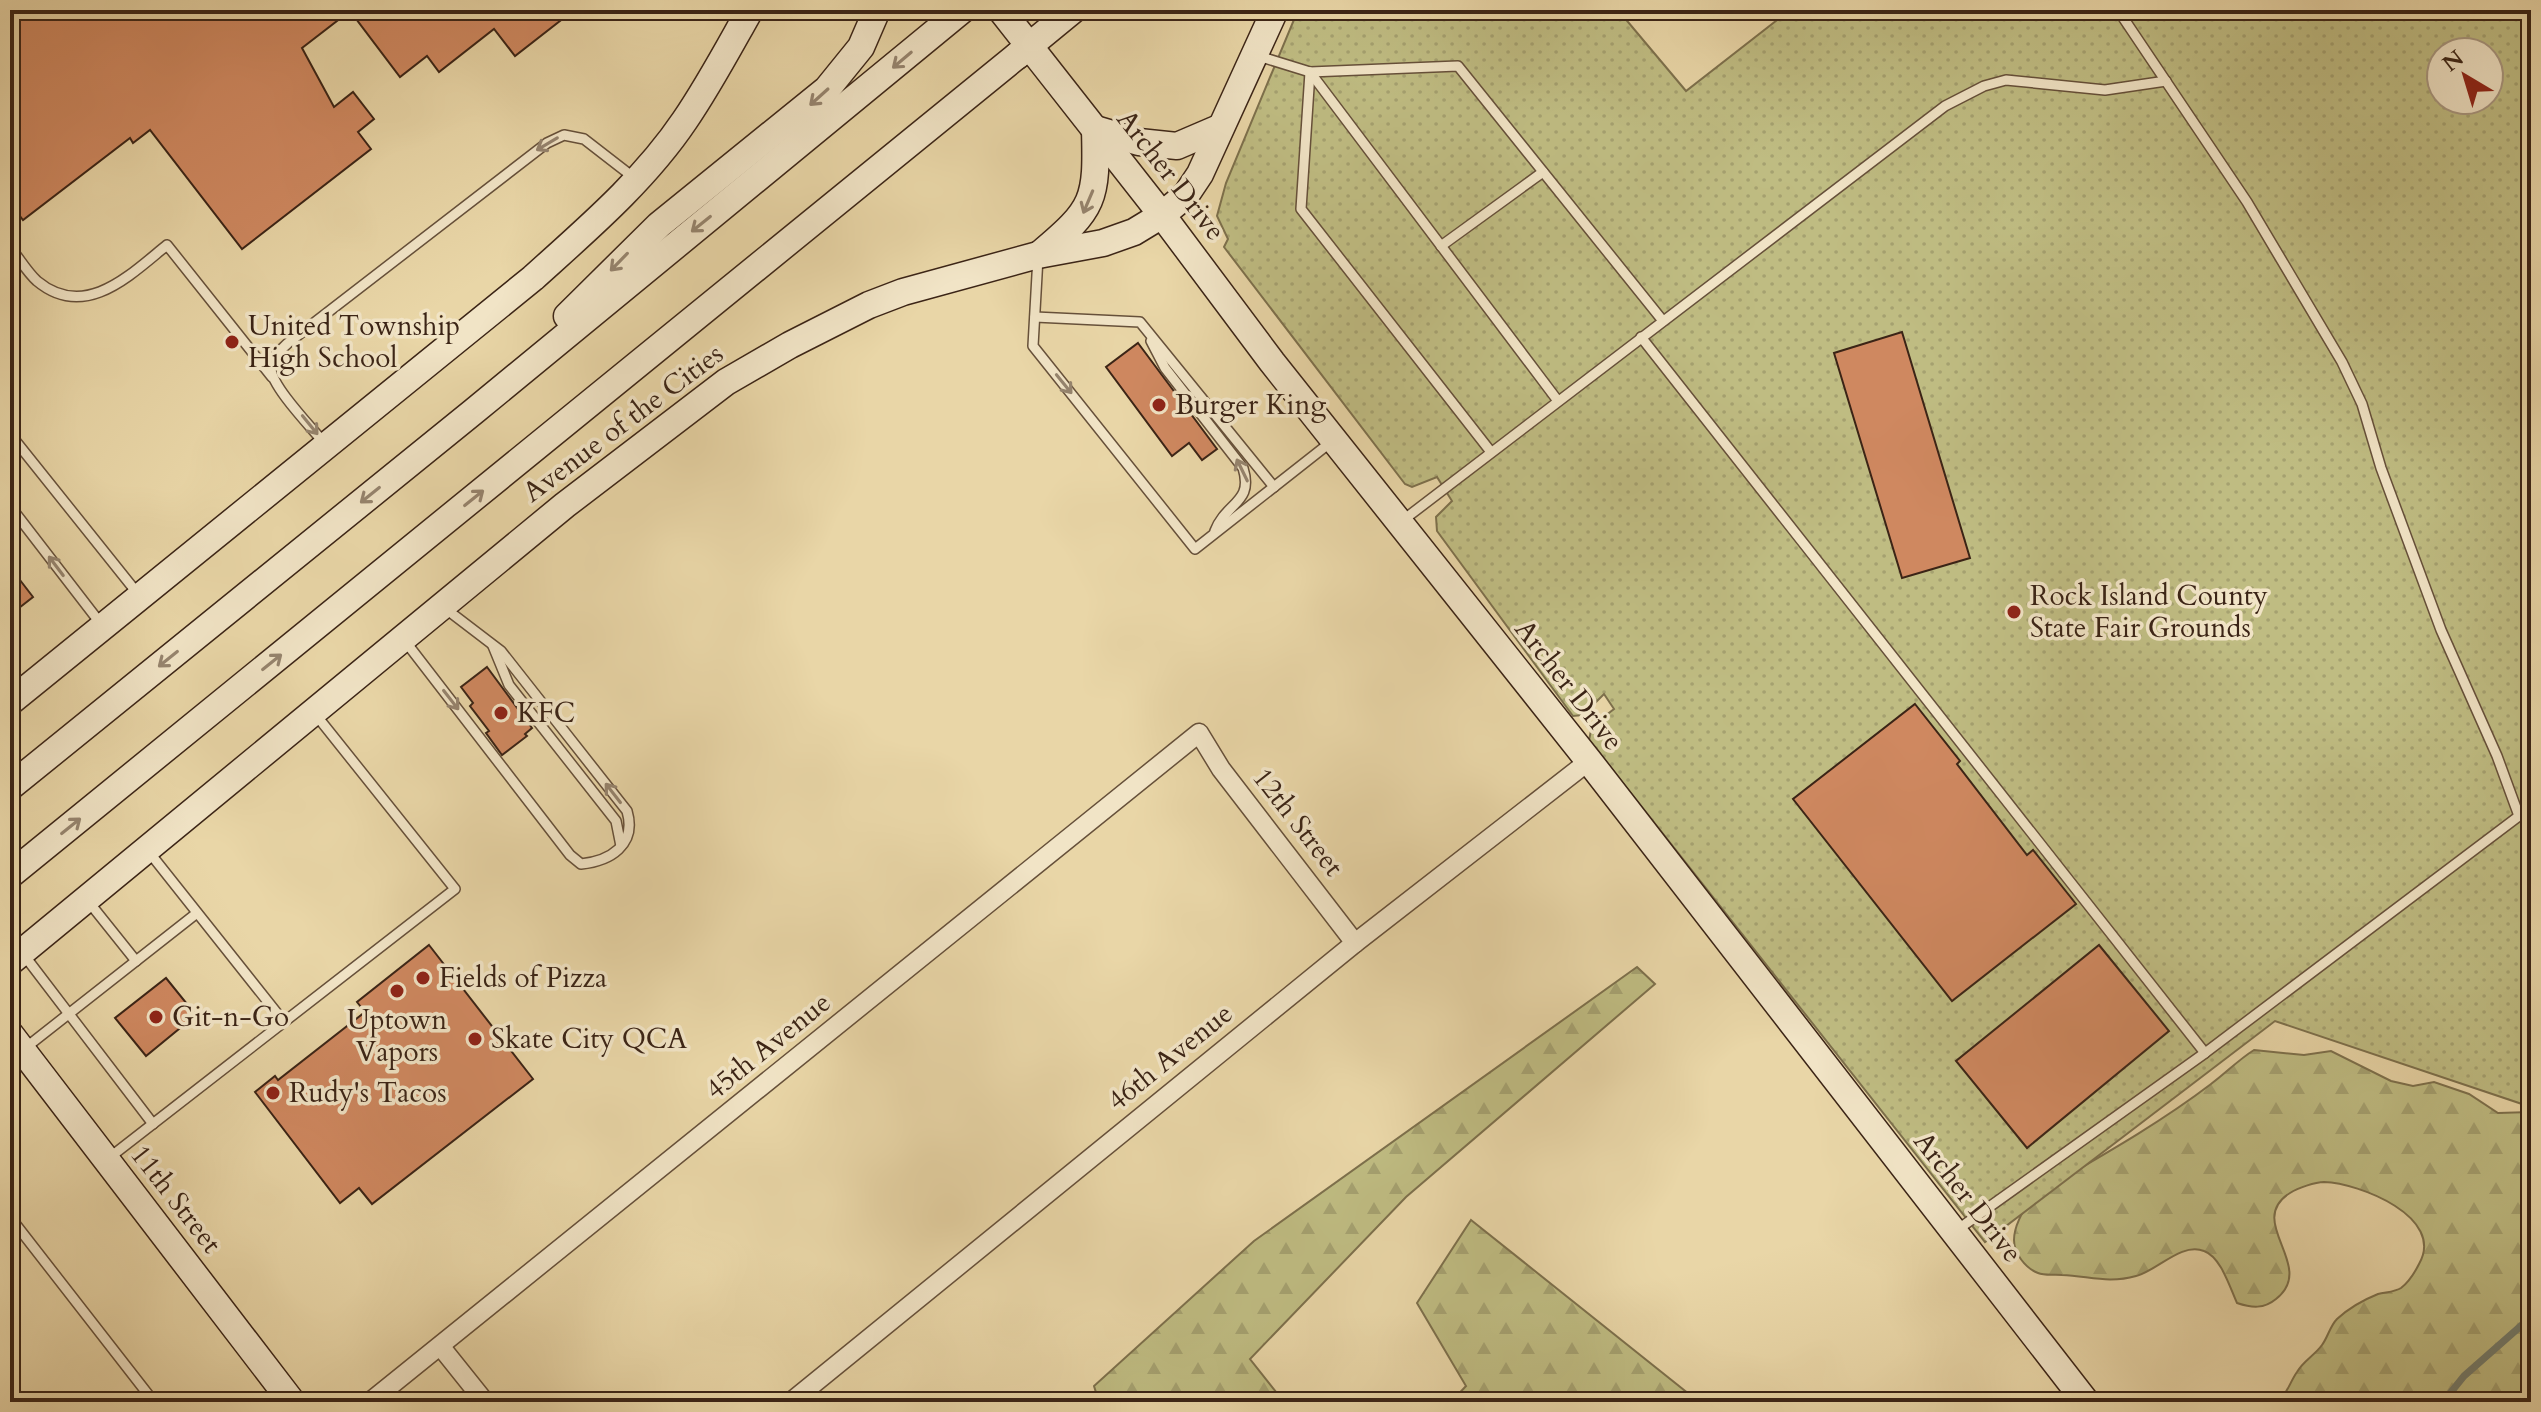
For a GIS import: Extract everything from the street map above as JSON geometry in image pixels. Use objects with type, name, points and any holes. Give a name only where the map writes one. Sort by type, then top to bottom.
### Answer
[{"type":"street","points":[[10,702],[533,278],[636,180],[684,123],[750,10]]},
{"type":"street","points":[[473,412],[632,249],[827,89],[861,47],[877,10]]},
{"type":"street","points":[[10,787],[962,10]]},
{"type":"street","name":"Archer Drive","points":[[1001,10],[2086,1402]]},
{"type":"street","name":"Avenue of the Cities","points":[[10,875],[1073,10]]},
{"type":"street","name":"Avenue of the Cities","points":[[16,957],[442,606],[692,406],[752,367],[869,305],[903,292],[1038,255],[1103,243],[1134,232],[1162,215],[1186,195],[1200,174],[1275,10]]},
{"type":"street","name":"Avenue of the Cities","points":[[652,354],[986,81]]},
{"type":"street","points":[[1038,255],[1063,235],[1089,206],[1096,165],[1095,129],[1139,142],[1177,146],[1219,128]]},
{"type":"street","name":"12th Street","points":[[1199,733],[1221,769],[1355,943]]},
{"type":"street","name":"45th Avenue","points":[[370,1402],[1199,733]]},
{"type":"street","name":"46th Avenue","points":[[791,1402],[1355,943],[1589,761]]},
{"type":"street","name":"11th Street","points":[[16,1042],[292,1402]]},
{"type":"street","points":[[441,1347],[485,1402]]},
{"type":"lane","points":[[2118,10],[2247,202],[2349,376],[2362,404],[2381,468],[2436,616],[2497,756],[2519,816]]},
{"type":"lane","points":[[1254,55],[1310,72],[1458,66],[1663,321]]},
{"type":"lane","points":[[1310,72],[1558,401]]},
{"type":"lane","points":[[1310,72],[1301,209],[1491,452]]},
{"type":"lane","points":[[1400,523],[1945,106],[1984,86],[2006,80],[2105,90],[2166,81]]},
{"type":"lane","points":[[279,386],[271,371],[274,356],[288,343],[547,143],[564,135],[584,139],[636,180]]},
{"type":"lane","points":[[1441,246],[1543,172]]},
{"type":"lane","points":[[10,247],[35,280],[51,291],[72,296],[92,295],[115,286],[167,245],[327,445]]},
{"type":"lane","points":[[1038,255],[1033,346],[1195,549],[1334,440]]},
{"type":"lane","points":[[1035,317],[1140,322],[1274,487]]},
{"type":"lane","points":[[1140,322],[1165,368],[1243,468],[1248,484],[1242,498],[1220,517],[1214,534]]},
{"type":"lane","points":[[1641,337],[2205,1053]]},
{"type":"lane","points":[[10,434],[140,597]]},
{"type":"lane","points":[[10,506],[103,627]]},
{"type":"lane","points":[[403,638],[570,855],[581,864],[607,859],[628,835],[630,821],[627,811],[501,651],[442,606]]},
{"type":"lane","points":[[106,1160],[455,889],[314,712]]},
{"type":"lane","points":[[1955,1232],[2205,1053],[2531,810]]},
{"type":"lane","points":[[147,849],[284,1022]]},
{"type":"lane","points":[[86,899],[136,961]]},
{"type":"lane","points":[[16,1042],[69,1014],[197,913]]},
{"type":"lane","points":[[16,957],[69,1014],[153,1124]]},
{"type":"lane","points":[[10,1217],[154,1402]]},
{"type":"green space","name":"Rock Island County State Fair Grounds","points":[[1298,10],[1618,10],[1686,91],[1790,10],[2531,10],[2531,1107],[2275,1021],[1985,1242],[1589,740],[1592,726],[1614,709],[1604,694],[1583,715],[1573,716],[1437,531],[1436,517],[1452,501],[1437,477],[1412,487],[1405,484],[1224,247],[1228,239],[1217,216],[1226,183]]},
{"type":"green space","points":[[1637,967],[1655,984],[1406,1197],[1250,1359],[1284,1402],[1099,1402],[1094,1386],[1254,1241]]},
{"type":"green space","points":[[2254,1050],[2304,1055],[2331,1051],[2391,1081],[2413,1086],[2434,1082],[2469,1094],[2498,1113],[2531,1112],[2531,1402],[2278,1402],[2300,1368],[2322,1345],[2337,1319],[2367,1299],[2401,1288],[2419,1264],[2424,1247],[2420,1232],[2410,1218],[2377,1196],[2357,1189],[2316,1183],[2290,1193],[2278,1205],[2274,1217],[2287,1259],[2287,1286],[2276,1299],[2262,1306],[2237,1303],[2215,1260],[2210,1254],[2195,1249],[2178,1254],[2144,1273],[2116,1279],[2041,1274],[2021,1260],[2014,1245],[2014,1234],[2034,1195],[2169,1114]]},
{"type":"green space","points":[[1471,1220],[1699,1402],[1451,1402],[1466,1386],[1417,1303]]},
{"type":"building","points":[[10,10],[574,10],[515,56],[494,29],[439,72],[427,56],[400,77],[350,11],[302,48],[334,107],[353,92],[374,119],[358,132],[371,149],[242,249],[150,130],[133,143],[130,138],[23,220],[10,203]]},
{"type":"building","points":[[1902,332],[1970,558],[1902,578],[1834,353]]},
{"type":"building","name":"Burger King","points":[[1138,343],[1217,449],[1202,460],[1189,443],[1172,456],[1106,367]]},
{"type":"building","points":[[10,567],[33,597],[10,615]]},
{"type":"building","name":"KFC","points":[[487,667],[532,728],[525,734],[527,736],[502,755],[461,687]]},
{"type":"building","points":[[1915,704],[2027,855],[2033,850],[2076,904],[1952,1001],[1793,799]]},
{"type":"building","points":[[429,945],[533,1079],[372,1204],[359,1188],[340,1203],[255,1092],[275,1076],[278,1080],[365,1012],[357,1002]]},
{"type":"building","points":[[2099,945],[2169,1031],[2027,1148],[1956,1061]]},
{"type":"building","name":"Git-n-Go","points":[[166,978],[196,1015],[146,1056],[115,1018]]},
{"type":"waterway","points":[[2443,1402],[2464,1376],[2531,1317]]},
{"type":"place","name":"United Township High School","points":[[232,342]]},
{"type":"place","name":"Burger King","points":[[1159,405]]},
{"type":"place","name":"Rock Island County State Fair Grounds","points":[[2014,612]]},
{"type":"place","name":"KFC","points":[[501,713]]},
{"type":"place","name":"Fields of Pizza","points":[[423,978]]},
{"type":"place","name":"Uptown Vapors","points":[[397,991]]},
{"type":"place","name":"Git-n-Go","points":[[156,1017]]},
{"type":"place","name":"Skate City QCA","points":[[475,1039]]},
{"type":"place","name":"Rudy's Tacos","points":[[273,1093]]}]
